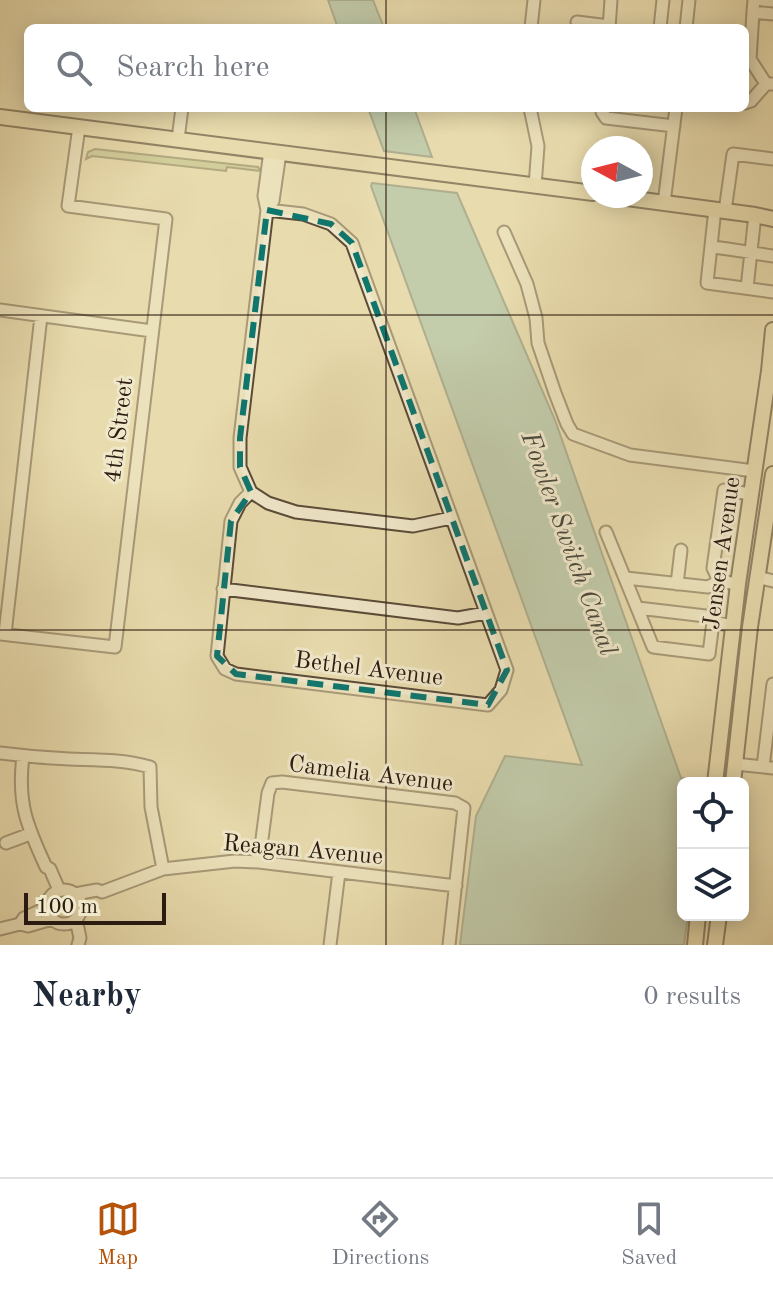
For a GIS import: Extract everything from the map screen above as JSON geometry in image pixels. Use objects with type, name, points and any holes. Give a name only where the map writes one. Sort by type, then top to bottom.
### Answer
[{"type":"main road","points":[[0,117],[581,192]]},
{"type":"main road","points":[[653,202],[773,219]]},
{"type":"main road","name":"Jensen Avenue","points":[[716,777],[738,584],[773,330]]},
{"type":"main road","points":[[765,394],[772,399],[773,405],[765,463],[770,494]]},
{"type":"main road","name":"Jensen Avenue","points":[[734,777],[757,577],[773,474]]},
{"type":"main road","points":[[751,494],[757,501],[757,511],[750,566],[757,577]]},
{"type":"main road","points":[[738,584],[745,592],[739,646],[744,682]]},
{"type":"main road","points":[[728,668],[732,691],[726,751],[735,764]]},
{"type":"main road","points":[[695,945],[697,921]]},
{"type":"main road","points":[[715,945],[718,921]]},
{"type":"street","points":[[531,24],[534,0]]},
{"type":"street","points":[[609,24],[611,0]]},
{"type":"street","points":[[660,24],[663,0]]},
{"type":"street","points":[[686,24],[689,0]]},
{"type":"street","points":[[762,0],[773,1]]},
{"type":"street","points":[[749,102],[769,84],[750,59],[754,6],[773,14]]},
{"type":"street","points":[[577,22],[590,24]]},
{"type":"street","points":[[178,139],[181,112]]},
{"type":"street","points":[[531,112],[538,146],[535,186]]},
{"type":"street","points":[[602,112],[606,118],[674,126]]},
{"type":"street","points":[[664,203],[676,112]]},
{"type":"street","name":"4th Street","points":[[2,634],[115,647],[166,219],[68,206],[79,127]]},
{"type":"street","points":[[275,152],[273,201],[267,210],[240,438],[240,467],[251,492],[268,503],[296,512],[413,526],[451,518]]},
{"type":"street","points":[[773,159],[733,154],[711,247],[707,283],[773,292]]},
{"type":"street","name":"Bethel Avenue","points":[[251,492],[240,503],[231,521],[217,656],[225,669],[236,674],[488,705],[501,690],[507,670],[352,243],[331,224],[303,214],[267,210]]},
{"type":"street","points":[[747,288],[755,215]]},
{"type":"street","points":[[504,232],[527,284],[536,318],[538,343],[573,434],[630,455],[754,471]]},
{"type":"street","points":[[711,247],[773,256]]},
{"type":"street","points":[[0,310],[152,331]]},
{"type":"street","points":[[2,634],[41,316]]},
{"type":"street","points":[[606,532],[653,647],[709,654],[719,581],[713,568],[724,490],[751,494]]},
{"type":"street","points":[[677,584],[681,550]]},
{"type":"street","points":[[757,577],[773,581]]},
{"type":"street","points":[[626,578],[708,587],[719,581],[738,584]]},
{"type":"street","points":[[223,589],[458,618],[486,613]]},
{"type":"street","points":[[638,608],[733,626]]},
{"type":"street","points":[[735,764],[768,767],[773,684]]},
{"type":"street","points":[[0,753],[137,763],[150,767],[151,807],[163,869]]},
{"type":"street","points":[[23,756],[20,791],[30,834],[46,867],[50,869],[55,892],[54,917],[76,945],[80,938],[76,919],[78,900],[68,890],[55,892]]},
{"type":"street","name":"Camelia Avenue","points":[[259,862],[272,783],[455,803],[464,808],[456,886]]},
{"type":"street","points":[[6,843],[30,834]]},
{"type":"street","name":"Reagan Avenue","points":[[78,900],[99,897],[102,892],[163,869],[221,862],[259,862],[456,886]]},
{"type":"street","points":[[330,945],[339,872]]},
{"type":"street","points":[[449,945],[456,886]]},
{"type":"street","points":[[0,929],[20,924],[28,926],[54,917],[76,919]]},
{"type":"highlighted area","points":[[267,210],[331,224],[352,243],[507,670],[488,705],[236,674],[217,656],[231,521],[251,492],[240,467],[240,438]]},
{"type":"green space","points":[[95,149],[258,167],[261,171],[227,167],[226,171],[92,156],[86,159],[88,152]]},
{"type":"water","points":[[328,0],[373,0],[382,24],[337,24]]},
{"type":"water","points":[[369,112],[415,112],[432,157],[384,151]]},
{"type":"water","points":[[372,183],[457,193],[555,420],[681,777],[677,777],[677,921],[687,921],[684,945],[460,945],[476,816],[505,756],[582,765]]},
{"type":"waterway","name":"Fowler Switch Canal","points":[[688,921],[691,930]]}]
